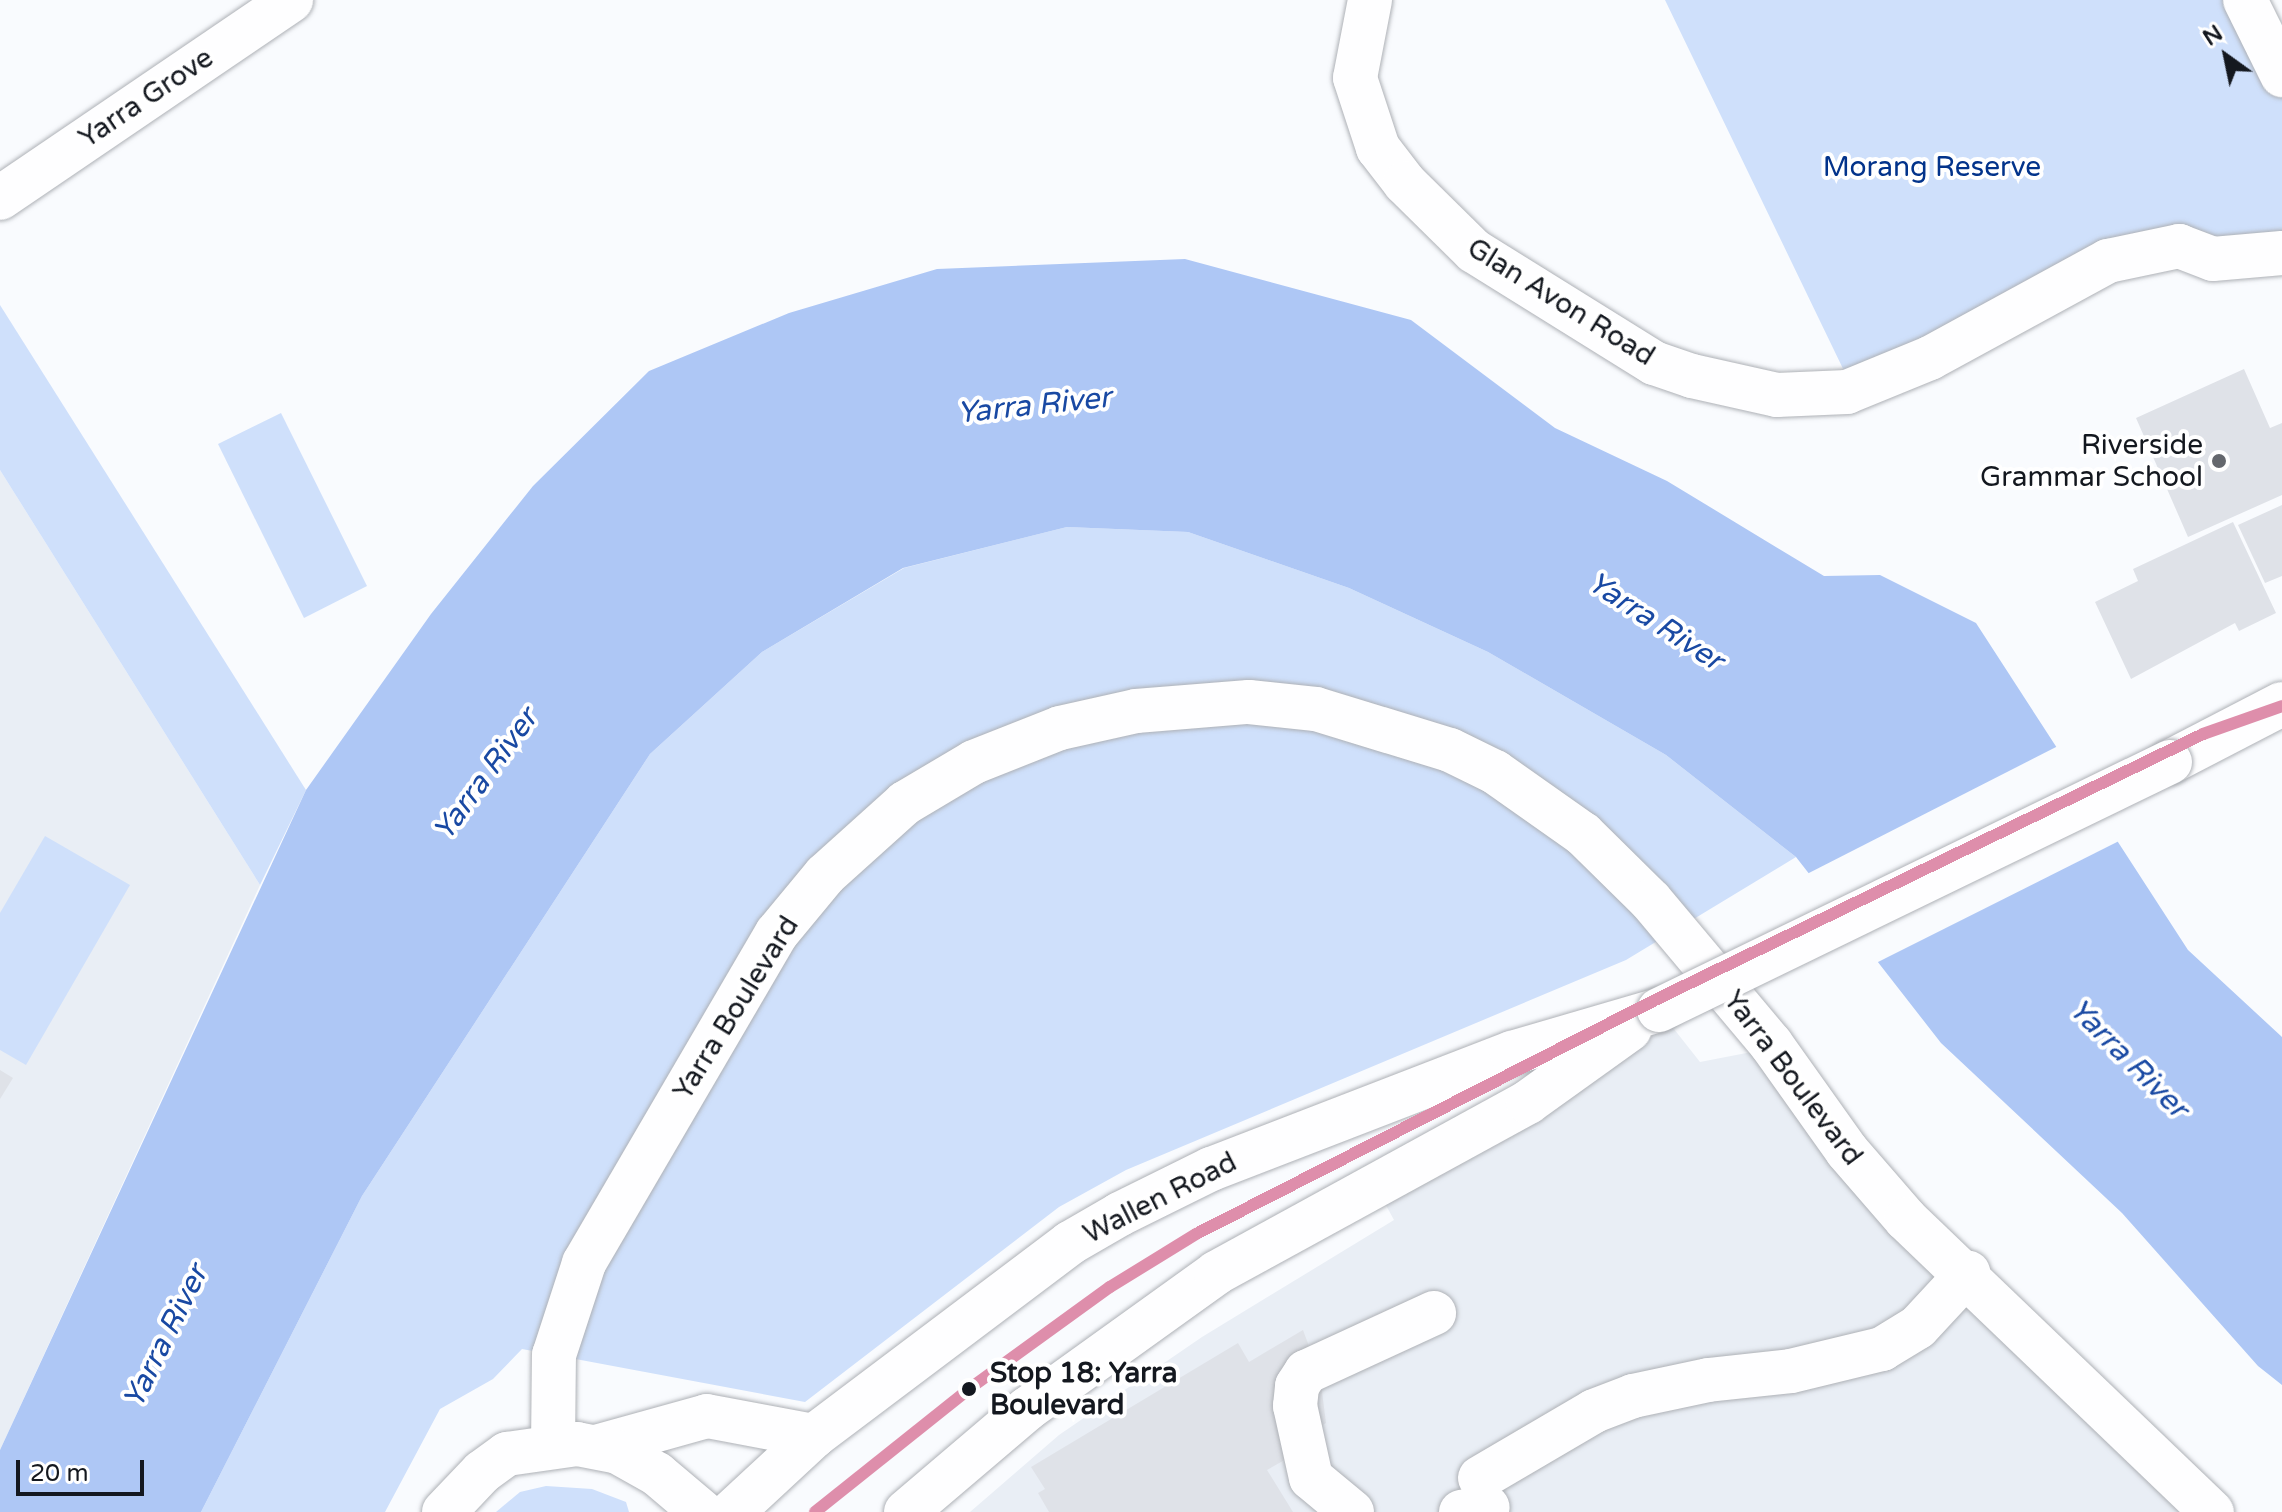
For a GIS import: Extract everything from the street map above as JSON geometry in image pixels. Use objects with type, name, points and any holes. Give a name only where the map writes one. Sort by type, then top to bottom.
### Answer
[{"type":"street","name":"Yarra Grove","points":[[1,197],[291,0]]},
{"type":"street","name":"Glan Avon Road","points":[[1370,0],[1355,78],[1378,148],[1405,183],[1474,251],[1654,363],[1692,376],[1777,395],[1847,392],[1930,358],[2108,261],[2179,246],[2213,259],[2282,253]]},
{"type":"street","points":[[2245,0],[2282,75]]},
{"type":"street","name":"Yarra Boulevard","points":[[553,1446],[554,1355],[579,1275],[777,933],[825,875],[905,803],[974,762],[1060,728],[1136,711],[1249,702],[1316,709],[1450,750],[1540,802],[1583,834],[1651,901],[1771,1044],[1847,1151],[1906,1219],[1968,1273],[2212,1512]]},
{"type":"street","name":"Wallen Road","points":[[906,1512],[1027,1409],[1204,1281],[1528,1102],[1659,1010],[2170,762],[2282,704]]},
{"type":"street","name":"Wallen Road","points":[[2170,762],[2282,719]]},
{"type":"street","name":"Wallen Road","points":[[732,1512],[814,1436],[1070,1243],[1120,1214],[1225,1163],[1512,1053],[1659,1010]]},
{"type":"street","points":[[1476,1499],[1594,1411],[1633,1396],[1708,1380],[1791,1371],[1882,1349],[1918,1327],[1968,1273]]},
{"type":"street","points":[[1352,1512],[1311,1478],[1295,1406],[1297,1386],[1306,1372],[1434,1313]]},
{"type":"street","points":[[596,1447],[707,1416],[814,1436]]},
{"type":"street","points":[[444,1512],[482,1472],[507,1454],[553,1446],[596,1447],[618,1452],[657,1474],[702,1512]]},
{"type":"shaded area","points":[[0,470],[260,885],[0,1450]]},
{"type":"shaded area","points":[[1659,1010],[1700,1062],[1782,1046],[1851,1133],[2214,1512],[970,1512],[1059,1435],[1202,1337],[1394,1220],[1370,1176]]},
{"type":"green space","name":"Morang Reserve","points":[[1665,0],[2245,0],[2282,75],[2282,253],[2179,246],[1847,377]]},
{"type":"green space","points":[[0,305],[306,790],[260,885],[0,470]]},
{"type":"green space","points":[[281,413],[367,586],[304,618],[218,444]]},
{"type":"green space","points":[[1067,527],[1188,532],[1349,588],[1488,652],[1666,755],[1796,857],[1626,960],[1126,1170],[1059,1207],[805,1402],[522,1349],[493,1379],[440,1409],[385,1512],[201,1512],[362,1196],[650,754],[762,652],[904,568]]},
{"type":"green space","points":[[45,836],[130,885],[26,1065],[0,1050],[0,913]]},
{"type":"green space","points":[[546,1486],[592,1489],[626,1502],[629,1512],[496,1512],[520,1492]]},
{"type":"water","name":"Yarra River","points":[[1185,259],[1411,320],[1555,428],[1667,481],[1824,576],[1880,575],[1976,623],[2188,950],[2282,1037],[2282,1385],[2258,1366],[2122,1213],[1941,1043],[1796,857],[1666,755],[1488,652],[1349,588],[1188,532],[1067,527],[903,568],[762,652],[650,754],[362,1196],[201,1512],[0,1512],[0,1450],[306,790],[431,614],[533,486],[649,371],[789,313],[937,269]]},
{"type":"pier","points":[[2060,745],[2121,840],[1874,964],[1805,875]]},
{"type":"building","name":"Riverside Grammar School","points":[[2244,369],[2270,428],[2282,423],[2282,495],[2188,537],[2136,418]]},
{"type":"building","points":[[2282,505],[2282,576],[2265,583],[2238,525]]},
{"type":"building","points":[[2233,522],[2276,613],[2239,631],[2235,623],[2131,679],[2095,602],[2138,581],[2133,569]]},
{"type":"building","points":[[0,1070],[13,1078],[0,1099]]},
{"type":"building","points":[[1303,1330],[1320,1376],[1326,1423],[1283,1449],[1288,1458],[1267,1470],[1293,1512],[1049,1512],[1038,1493],[1045,1489],[1031,1467],[1238,1343],[1249,1362]]},
{"type":"transit line","points":[[815,1512],[969,1389],[1110,1287],[1196,1234],[1653,1001],[2203,734],[2282,706]]},
{"type":"place","name":"Riverside Grammar School","points":[[2219,461]]},
{"type":"place","name":"Stop 18: Yarra Boulevard","points":[[969,1389]]}]
